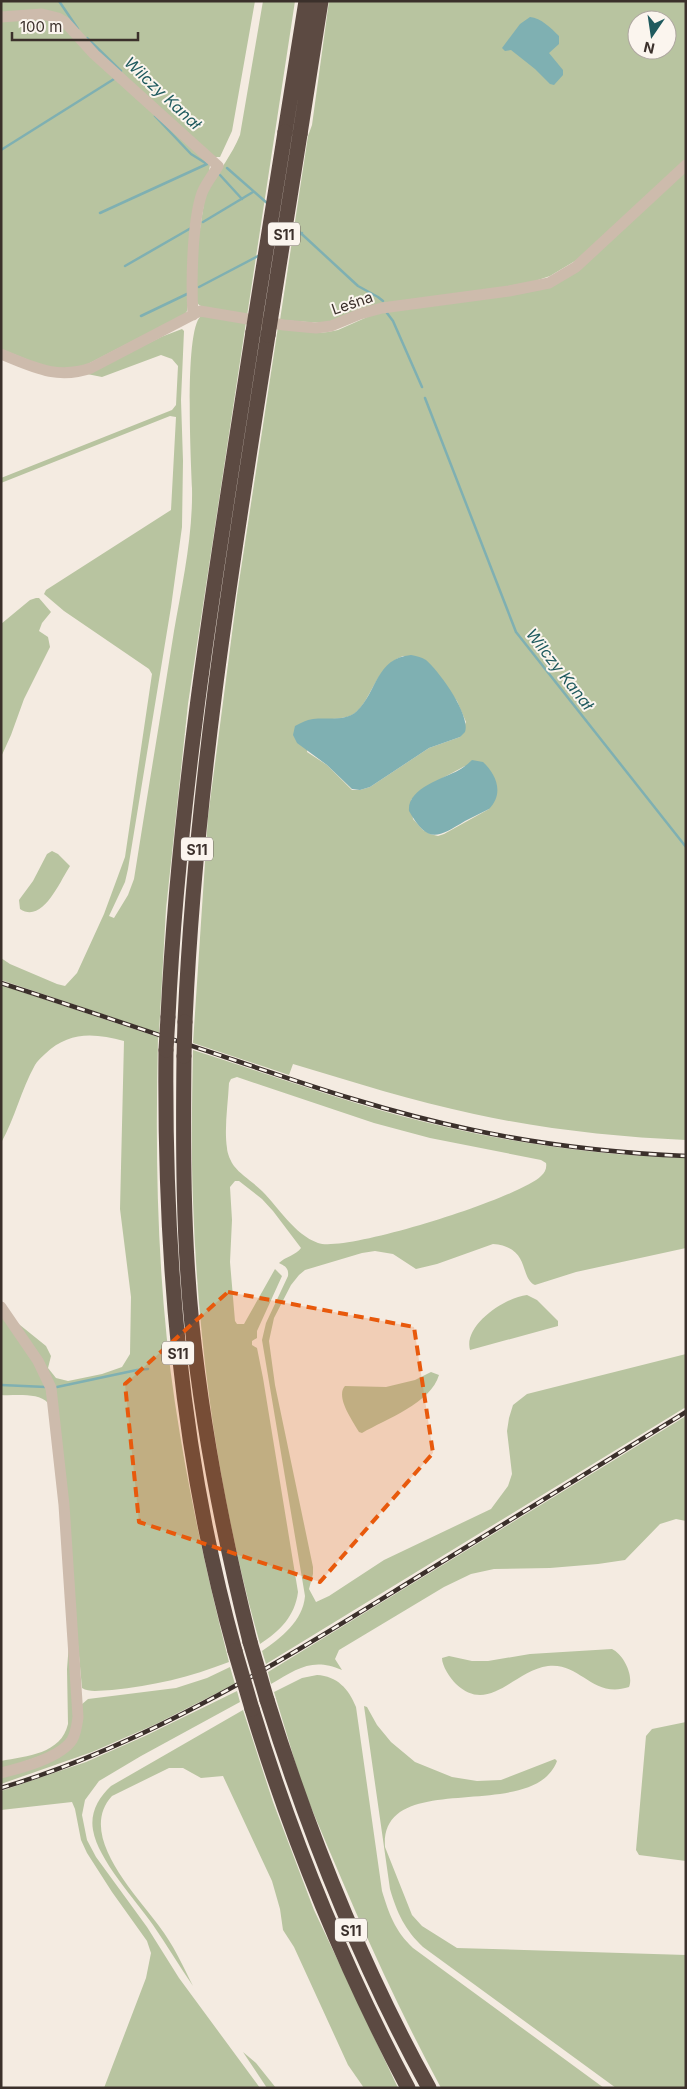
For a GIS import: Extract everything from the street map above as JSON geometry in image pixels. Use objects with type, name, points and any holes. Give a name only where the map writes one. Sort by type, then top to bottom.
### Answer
[{"type":"highway","name":"S11","points":[[306,1],[292,133],[261,334],[197,704],[178,870],[166,1050],[167,1210],[172,1296],[181,1376],[199,1492],[225,1615],[268,1760],[308,1873],[348,1966],[408,2088]]},
{"type":"highway","name":"S11","points":[[292,133],[321,1]]},
{"type":"highway","name":"S11","points":[[261,334],[212,718],[195,874],[185,1022],[183,1174],[192,1326],[208,1443],[227,1546],[250,1642],[267,1700],[288,1766],[337,1895],[372,1976],[429,2088]]},
{"type":"street","points":[[1,17],[42,14],[65,22],[94,54],[218,166],[203,192],[197,220],[192,284],[193,315]]},
{"type":"street","name":"Leśna","points":[[1,354],[52,373],[79,372],[91,368],[200,311],[284,325],[316,328],[331,326],[360,314],[382,308],[509,291],[549,283],[576,267],[686,165]]},
{"type":"street","points":[[1,1308],[38,1361],[51,1388],[64,1505],[78,1718],[75,1735],[66,1747],[41,1760],[1,1773]]},
{"type":"highlighted area","points":[[228,1292],[414,1327],[433,1453],[320,1582],[139,1522],[125,1384]]},
{"type":"green space","points":[[1,1],[255,1],[232,131],[220,157],[213,157],[117,71],[69,22],[1,14]]},
{"type":"green space","points":[[263,1],[295,1],[247,316],[205,308],[196,301],[198,244],[201,213],[209,189],[240,135]]},
{"type":"green space","points":[[329,1],[686,1],[686,161],[580,258],[550,276],[535,281],[322,323],[280,320],[308,136],[312,125]]},
{"type":"green space","points":[[41,17],[60,24],[210,165],[187,311],[185,314],[82,367],[51,369],[1,349],[1,20]]},
{"type":"green space","points":[[686,167],[686,1140],[579,1132],[500,1119],[451,1109],[293,1064],[289,1075],[193,1043],[208,817],[237,595],[278,327],[317,333],[328,332],[338,330],[374,314],[556,283]],"holes":[[[403,656],[425,660],[457,701],[466,722],[460,737],[429,748],[370,787],[352,790],[327,765],[307,752],[313,719],[348,717],[352,715],[364,703],[385,669]],[[465,766],[489,809],[438,836],[423,830],[413,819],[411,800],[424,788]]]},
{"type":"green space","points":[[201,316],[246,322],[188,704],[166,909],[159,1033],[1,980],[1,958],[10,964],[65,986],[77,973],[104,914],[125,857],[152,674],[149,669],[64,611],[44,594],[46,590],[171,510],[176,417],[170,416],[1,483],[1,478],[172,410],[176,405],[178,366],[172,359],[161,355],[102,377],[87,374],[161,337],[182,329],[184,331],[181,400],[183,461],[182,527],[171,607],[128,869],[125,882],[109,916],[114,918],[128,895],[134,879],[186,560],[192,506],[190,369],[192,345],[196,326]]},
{"type":"green space","points":[[39,598],[51,612],[42,623],[39,631],[48,637],[50,647],[24,699],[1,757],[1,624],[30,600]]},
{"type":"green space","points":[[52,851],[58,854],[70,866],[50,899],[43,906],[36,911],[28,912],[20,909],[19,900],[33,881],[47,854]]},
{"type":"green space","points":[[1,985],[158,1037],[157,1175],[161,1267],[169,1358],[180,1436],[192,1501],[229,1662],[171,1680],[112,1690],[92,1691],[82,1688],[55,1398],[15,1321],[46,1346],[51,1356],[48,1368],[56,1378],[68,1381],[102,1374],[122,1367],[130,1354],[131,1297],[120,1209],[124,1041],[102,1036],[82,1036],[63,1041],[45,1054],[37,1062],[30,1075],[1,1143]]},
{"type":"green space","points":[[193,1050],[319,1092],[382,1111],[446,1127],[505,1139],[595,1152],[686,1158],[686,1248],[576,1272],[535,1285],[527,1276],[519,1256],[505,1246],[493,1244],[437,1264],[416,1269],[393,1254],[375,1251],[305,1270],[299,1275],[291,1285],[274,1318],[269,1341],[275,1385],[313,1567],[309,1589],[316,1602],[329,1596],[384,1560],[491,1509],[508,1486],[512,1474],[507,1431],[513,1405],[527,1394],[686,1354],[686,1407],[266,1664],[262,1651],[296,1621],[305,1596],[262,1340],[266,1323],[288,1276],[286,1268],[279,1263],[301,1248],[262,1199],[239,1181],[235,1181],[230,1187],[232,1220],[230,1262],[235,1321],[237,1324],[244,1324],[275,1269],[282,1276],[257,1331],[257,1338],[252,1341],[252,1345],[257,1348],[263,1378],[298,1592],[290,1616],[274,1634],[260,1644],[233,1535],[222,1480],[206,1368],[200,1312],[193,1201]],"holes":[[[237,1077],[374,1123],[430,1138],[541,1160],[546,1163],[546,1169],[542,1175],[526,1186],[468,1210],[432,1222],[362,1240],[335,1244],[318,1243],[309,1239],[294,1227],[262,1191],[234,1166],[227,1150],[226,1132],[229,1083],[231,1079]]]},
{"type":"green space","points":[[527,1295],[537,1300],[558,1321],[558,1326],[470,1350],[473,1331],[479,1322],[508,1301]]},
{"type":"green space","points":[[1,1312],[45,1380],[48,1403],[38,1397],[1,1395]]},
{"type":"green space","points":[[431,1372],[439,1375],[427,1394],[395,1416],[362,1433],[359,1432],[343,1402],[342,1391],[345,1386],[386,1387],[415,1380]]},
{"type":"green space","points":[[686,1416],[686,1521],[676,1519],[660,1524],[625,1560],[550,1568],[494,1569],[471,1574],[444,1587],[339,1650],[335,1659],[342,1670],[322,1665],[305,1666],[271,1684],[268,1672]]},
{"type":"green space","points":[[69,1643],[74,1725],[67,1741],[51,1752],[1,1770],[1,1761],[42,1752],[51,1748],[64,1734],[68,1724],[67,1669]]},
{"type":"green space","points":[[612,1649],[624,1660],[629,1671],[629,1687],[605,1688],[596,1685],[569,1669],[559,1666],[548,1666],[535,1669],[501,1689],[479,1695],[468,1692],[451,1679],[443,1665],[442,1658],[449,1656],[472,1661],[488,1661],[530,1654]]},
{"type":"green space","points":[[230,1667],[235,1684],[154,1725],[92,1752],[1,1784],[1,1776],[64,1752],[81,1705],[88,1699],[176,1688],[207,1678]]},
{"type":"green space","points":[[317,1675],[331,1678],[346,1689],[356,1707],[382,1891],[397,1929],[413,1948],[604,2088],[441,2088],[385,1977],[319,1826],[303,1788],[274,1692],[302,1678]]},
{"type":"green space","points":[[237,1691],[240,1702],[99,1781],[85,1800],[82,1815],[87,1840],[96,1857],[147,1927],[179,1978],[260,2088],[104,2088],[146,1978],[151,1953],[147,1941],[87,1853],[81,1840],[72,1802],[1,1810],[1,1791],[86,1762],[145,1736]]},
{"type":"green space","points":[[364,1706],[367,1707],[377,1725],[391,1742],[415,1762],[452,1777],[477,1781],[501,1780],[555,1759],[557,1761],[543,1780],[519,1790],[431,1801],[406,1808],[390,1823],[385,1847],[412,1915],[422,1926],[457,1948],[686,1955],[686,2088],[616,2088],[423,1947],[411,1934],[399,1913],[390,1889]]},
{"type":"green space","points":[[243,1710],[273,1802],[314,1910],[398,2088],[364,2088],[348,2065],[294,1947],[283,1930],[280,1909],[272,1881],[223,1776],[201,1778],[183,1768],[169,1768],[112,1796],[103,1812],[101,1828],[105,1846],[114,1864],[125,1882],[169,1940],[193,1986],[153,1925],[109,1866],[96,1842],[92,1824],[94,1812],[102,1796],[111,1786]]},
{"type":"green space","points":[[686,1722],[686,1861],[639,1855],[636,1850],[646,1736],[652,1729]]},
{"type":"green space","points":[[243,2052],[256,2063],[276,2088],[267,2088]]},
{"type":"water","points":[[530,17],[542,21],[559,36],[559,44],[549,53],[563,70],[563,75],[554,85],[550,84],[511,50],[505,51],[502,48],[520,24]]},
{"type":"water","points":[[411,655],[426,660],[446,683],[463,715],[466,724],[465,732],[460,737],[429,748],[370,787],[360,790],[352,789],[327,765],[297,743],[293,735],[295,726],[310,719],[342,718],[353,714],[364,703],[384,669],[399,657]]},
{"type":"water","points":[[472,760],[483,762],[492,773],[497,785],[494,803],[489,809],[447,831],[434,835],[428,833],[422,829],[409,811],[410,803],[414,796],[427,785],[459,770]]},
{"type":"waterway","name":"Wilczy Kanał","points":[[59,1],[78,29]]},
{"type":"waterway","name":"Wilczy Kanał","points":[[87,38],[121,71]]},
{"type":"waterway","points":[[1,150],[114,79]]},
{"type":"waterway","points":[[155,116],[191,154],[207,164]]},
{"type":"waterway","points":[[100,213],[207,164]]},
{"type":"waterway","name":"Wilczy Kanał","points":[[227,168],[267,203]]},
{"type":"waterway","points":[[220,175],[242,199]]},
{"type":"waterway","points":[[203,222],[253,192]]},
{"type":"waterway","name":"Wilczy Kanał","points":[[292,225],[358,286],[383,301]]},
{"type":"waterway","points":[[125,266],[191,228]]},
{"type":"waterway","points":[[289,240],[302,233]]},
{"type":"waterway","points":[[199,287],[260,255]]},
{"type":"waterway","points":[[141,316],[187,294]]},
{"type":"waterway","name":"Wilczy Kanał","points":[[387,313],[393,321],[422,387]]},
{"type":"waterway","name":"Wilczy Kanał","points":[[425,398],[516,632],[686,847]]},
{"type":"waterway","points":[[57,1387],[148,1369]]},
{"type":"waterway","points":[[1,1385],[46,1387]]},
{"type":"railway","points":[[1,983],[323,1090],[412,1116],[473,1130],[552,1144],[632,1153],[686,1156]]},
{"type":"railway","points":[[1,1788],[106,1750],[206,1702],[303,1647],[686,1412]]}]
